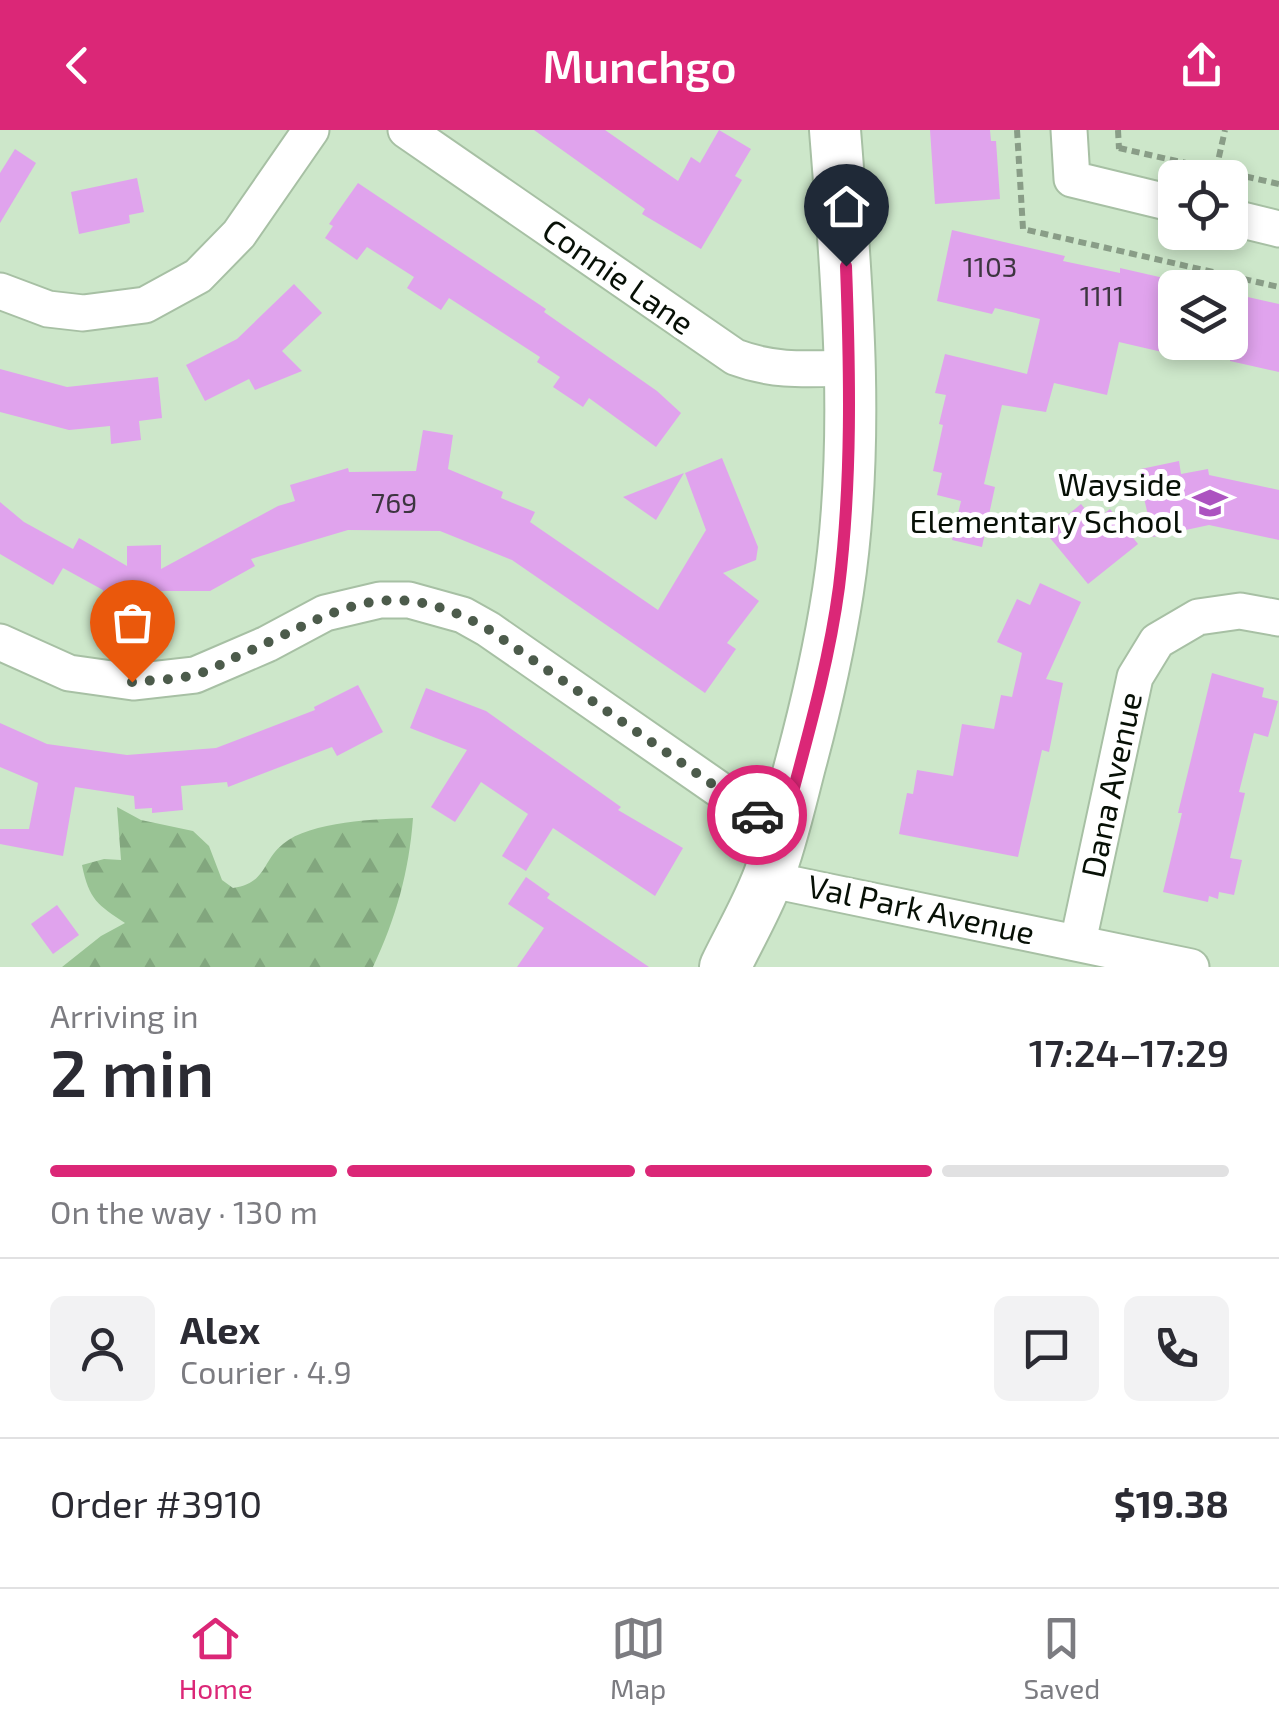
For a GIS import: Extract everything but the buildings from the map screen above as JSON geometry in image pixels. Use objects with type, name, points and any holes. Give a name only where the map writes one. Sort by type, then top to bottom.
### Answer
[{"type":"main road","points":[[724,967],[775,856],[816,705],[838,590],[848,492],[849,368],[836,130]]},
{"type":"street","points":[[0,291],[48,309],[82,313],[145,305],[198,276],[239,234],[310,130]]},
{"type":"street","name":"Connie Lane","points":[[406,130],[735,357],[781,370],[849,368]]},
{"type":"street","points":[[1069,130],[1072,178],[1158,200]]},
{"type":"street","points":[[1248,221],[1279,229]]},
{"type":"street","points":[[0,642],[69,673],[132,682],[194,675],[325,614],[380,600],[410,600],[463,615],[488,629],[775,856]]},
{"type":"street","name":"Dana Avenue","points":[[1078,942],[1135,677],[1157,642],[1198,616],[1240,612],[1279,618]]},
{"type":"street","name":"Val Park Avenue","points":[[775,856],[1078,942],[1191,967]]},
{"type":"path","points":[[1017,130],[1023,230],[1279,287]]},
{"type":"path","points":[[1218,160],[1225,130]]},
{"type":"path","points":[[1119,148],[1172,160]]},
{"type":"path","points":[[1248,177],[1279,184]]},
{"type":"green space","points":[[117,807],[141,820],[193,831],[209,846],[222,880],[233,888],[252,882],[283,844],[310,830],[413,818],[400,894],[373,967],[62,967],[101,936],[125,923],[96,900],[82,865],[104,859],[121,860]]},
{"type":"way so far","points":[[132,682],[194,675],[325,614],[380,600],[410,600],[463,615],[488,629],[757,815]]},
{"type":"place","name":"Wayside Elementary School","points":[[1210,503]]},
{"type":"route","points":[[757,815],[782,833],[816,705],[838,590],[848,492],[846,266]]}]
